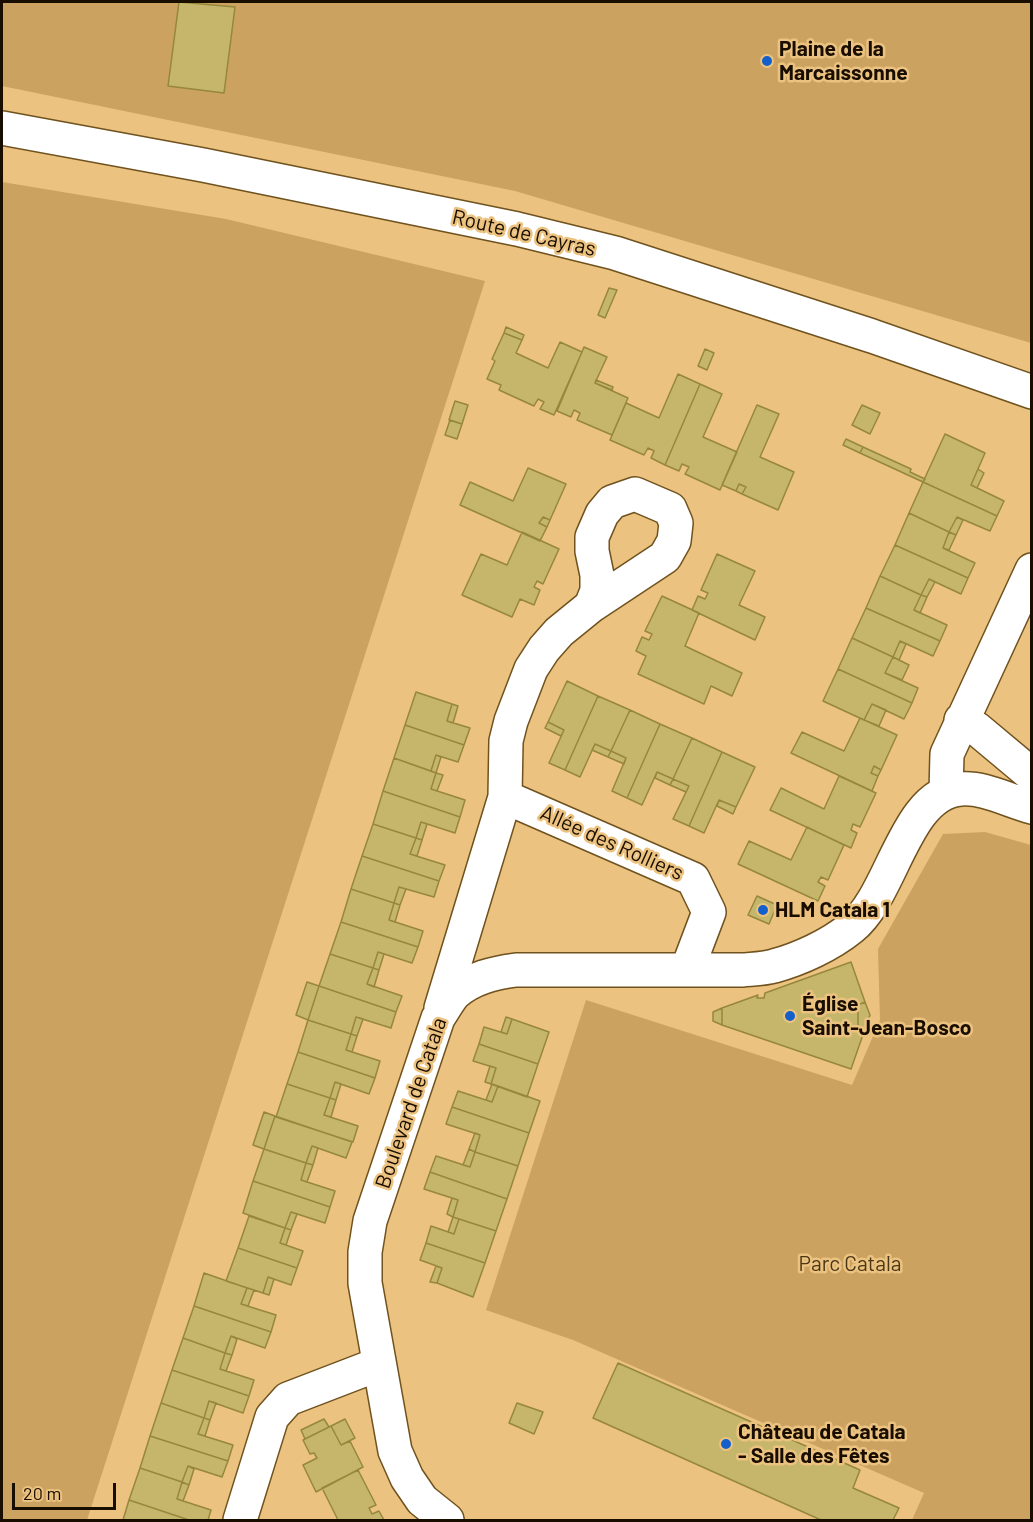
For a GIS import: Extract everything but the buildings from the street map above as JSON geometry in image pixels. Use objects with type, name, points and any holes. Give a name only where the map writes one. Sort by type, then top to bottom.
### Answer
[{"type":"street","name":"Route de Cayras","points":[[2,128],[214,167],[517,229],[615,254],[872,336],[1032,392]]},
{"type":"street","points":[[1032,570],[947,754],[946,792],[961,789],[977,790],[1032,807]]},
{"type":"street","points":[[438,1018],[505,796],[506,741],[511,721],[531,669],[544,649],[559,632],[591,606]]},
{"type":"street","points":[[961,720],[977,729],[1032,775]]},
{"type":"street","name":"Boulevard de Catala","points":[[447,1521],[422,1500],[407,1478],[395,1451],[365,1283],[370,1221],[438,1018],[454,995],[470,983],[491,973],[526,969],[742,970],[772,967],[825,945],[852,927],[868,910],[920,812],[934,798],[946,792]]},
{"type":"street","name":"Allée des Rolliers","points":[[505,796],[693,879],[710,912],[687,970]]},
{"type":"street","points":[[240,1521],[272,1417],[288,1399],[379,1364]]},
{"type":"green space","points":[[2,2],[1031,2],[1031,343],[515,191],[2,86]]},
{"type":"green space","points":[[2,182],[226,219],[485,281],[87,1520],[2,1520]]},
{"type":"green space","name":"Parc Catala","points":[[985,832],[1031,845],[1031,1520],[912,1520],[924,1493],[573,1340],[486,1310],[586,1000],[852,1085],[880,1020],[878,949],[943,834]]},
{"type":"place","name":"Plaine de la Marcaissonne","points":[[767,61]]},
{"type":"place","name":"HLM Catala 1","points":[[763,910]]},
{"type":"place","name":"Église Saint-Jean-Bosco","points":[[790,1016]]},
{"type":"place","name":"Château de Catala - Salle des Fêtes","points":[[726,1444]]}]
